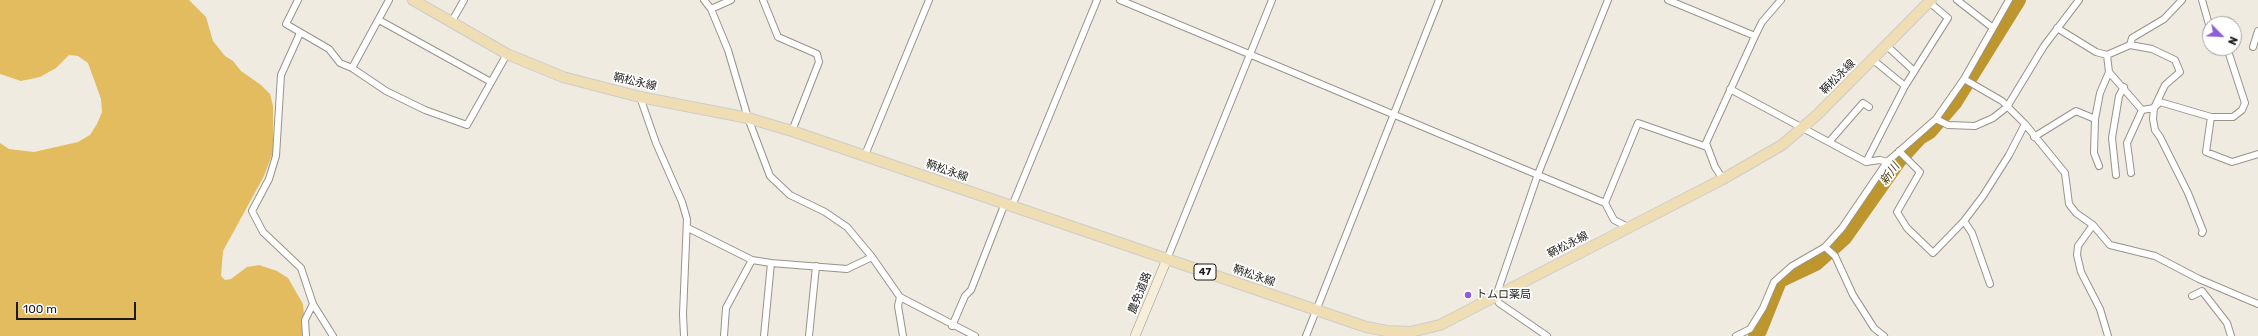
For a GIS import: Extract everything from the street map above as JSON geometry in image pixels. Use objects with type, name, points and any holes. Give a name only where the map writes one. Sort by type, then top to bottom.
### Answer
[{"type":"main road","name":"鞆松永線","points":[[414,0],[507,54],[563,77],[640,97],[748,118],[792,131],[1316,310],[1366,326],[1410,334],[1440,325],[1723,179],[1782,145],[1872,60],[1930,1]]},
{"type":"street","points":[[298,0],[286,24],[300,34],[329,49],[340,63],[352,68],[386,91],[425,110],[467,125],[507,54]]},
{"type":"street","points":[[352,68],[389,0]]},
{"type":"street","points":[[452,21],[464,0]]},
{"type":"street","points":[[704,0],[711,9],[728,50],[748,118],[770,176],[790,195],[825,212],[847,227],[872,258],[900,297],[965,334],[975,336]]},
{"type":"street","points":[[711,9],[731,0]]},
{"type":"street","points":[[763,0],[778,37],[817,54],[819,62],[792,131]]},
{"type":"street","points":[[865,155],[929,0]]},
{"type":"street","points":[[952,326],[965,296],[971,290],[1097,0]]},
{"type":"street","points":[[1120,0],[1604,202],[1614,220],[1628,227]]},
{"type":"street","points":[[1167,259],[1272,0]]},
{"type":"street","points":[[1306,336],[1392,114],[1439,0]]},
{"type":"street","points":[[1547,336],[1499,303],[1496,296],[1538,174],[1608,0]]},
{"type":"street","points":[[1668,0],[1754,36]]},
{"type":"street","points":[[1723,179],[1715,167],[1706,144],[1754,36],[1762,22],[1781,0]]},
{"type":"street","points":[[1957,0],[1993,28]]},
{"type":"street","points":[[1736,336],[1750,329],[1763,308],[1774,282],[1792,266],[1825,247],[1842,228],[1887,162],[1936,119],[1964,78],[2009,0]]},
{"type":"street","points":[[1936,119],[1948,125],[1975,126],[1993,118],[2007,107],[2057,28],[2079,0]]},
{"type":"street","points":[[2130,45],[2132,38],[2164,19],[2182,0]]},
{"type":"street","points":[[2202,0],[2207,16]]},
{"type":"street","points":[[1866,162],[1905,86],[1948,18],[1930,1]]},
{"type":"street","points":[[379,20],[491,82]]},
{"type":"street","points":[[2057,28],[2096,52],[2107,55],[2130,45],[2152,50],[2175,60],[2180,72],[2165,85],[2154,108],[2154,130],[2160,136],[2188,193],[2203,231],[2202,233]]},
{"type":"street","points":[[2253,47],[2258,31]]},
{"type":"street","points":[[300,34],[281,75],[276,156],[268,179],[252,211],[263,232],[301,268],[313,304],[333,336]]},
{"type":"street","points":[[1886,45],[1914,71]]},
{"type":"street","points":[[2098,166],[2094,153],[2095,119],[2100,94],[2109,72],[2107,55]]},
{"type":"street","points":[[2142,110],[2154,108],[2160,102],[2211,116],[2233,117],[2242,110],[2245,103],[2230,56]]},
{"type":"street","points":[[1872,60],[1905,86]]},
{"type":"street","points":[[2109,72],[2124,87],[2142,110]]},
{"type":"street","points":[[1964,78],[2002,101],[2024,124],[2064,174],[2068,204],[2076,213],[2093,225],[2110,245],[2155,256],[2199,279],[2258,304]]},
{"type":"street","points":[[2116,175],[2112,138],[2119,96],[2124,87]]},
{"type":"street","points":[[1730,89],[1866,162],[1880,160],[1887,162]]},
{"type":"street","points":[[640,97],[656,143],[682,202],[688,228],[682,314],[684,336]]},
{"type":"street","points":[[1829,142],[1863,103],[1869,107]]},
{"type":"street","points":[[2131,173],[2126,143],[2142,110]]},
{"type":"street","points":[[2034,137],[2076,111],[2095,119]]},
{"type":"street","points":[[2211,116],[2206,152],[2232,162],[2258,154]]},
{"type":"street","points":[[1604,202],[1638,123],[1706,147]]},
{"type":"street","points":[[1900,151],[1920,172],[1897,212],[1907,228],[1933,253],[1964,221],[2009,155],[2024,124]]},
{"type":"street","points":[[1964,221],[1972,233],[1990,284]]},
{"type":"street","points":[[2093,225],[2078,246],[2078,255],[2081,272],[2100,309],[2108,336]]},
{"type":"street","points":[[688,228],[752,260],[847,269],[872,258]]},
{"type":"street","points":[[1825,247],[1834,256],[1853,295],[1874,328],[1884,336]]},
{"type":"street","name":"農免道路","points":[[1135,336],[1167,259]]},
{"type":"street","points":[[724,336],[726,308],[752,260]]},
{"type":"street","points":[[764,336],[771,263]]},
{"type":"street","points":[[809,336],[816,266]]},
{"type":"street","points":[[2192,296],[2202,291],[2227,323],[2231,336]]},
{"type":"street","points":[[900,297],[898,306],[902,336]]},
{"type":"street","points":[[306,336],[305,320],[313,304]]},
{"type":"shaded area","points":[[0,0],[189,0],[206,17],[213,41],[225,56],[233,61],[241,71],[261,85],[270,94],[273,106],[273,152],[264,176],[223,251],[221,276],[225,280],[231,279],[247,267],[259,265],[277,271],[288,278],[303,304],[306,336],[0,336],[0,143],[9,149],[34,152],[78,142],[90,135],[102,112],[101,99],[88,63],[78,56],[69,55],[56,68],[40,77],[21,81],[0,74]]},
{"type":"waterway","name":"新川","points":[[1755,336],[1760,331],[1780,281],[1816,264],[1845,238],[1900,160],[1920,138],[1930,132],[1955,103],[2019,0]]},
{"type":"place","name":"トムロ薬局","points":[[1468,295]]}]
